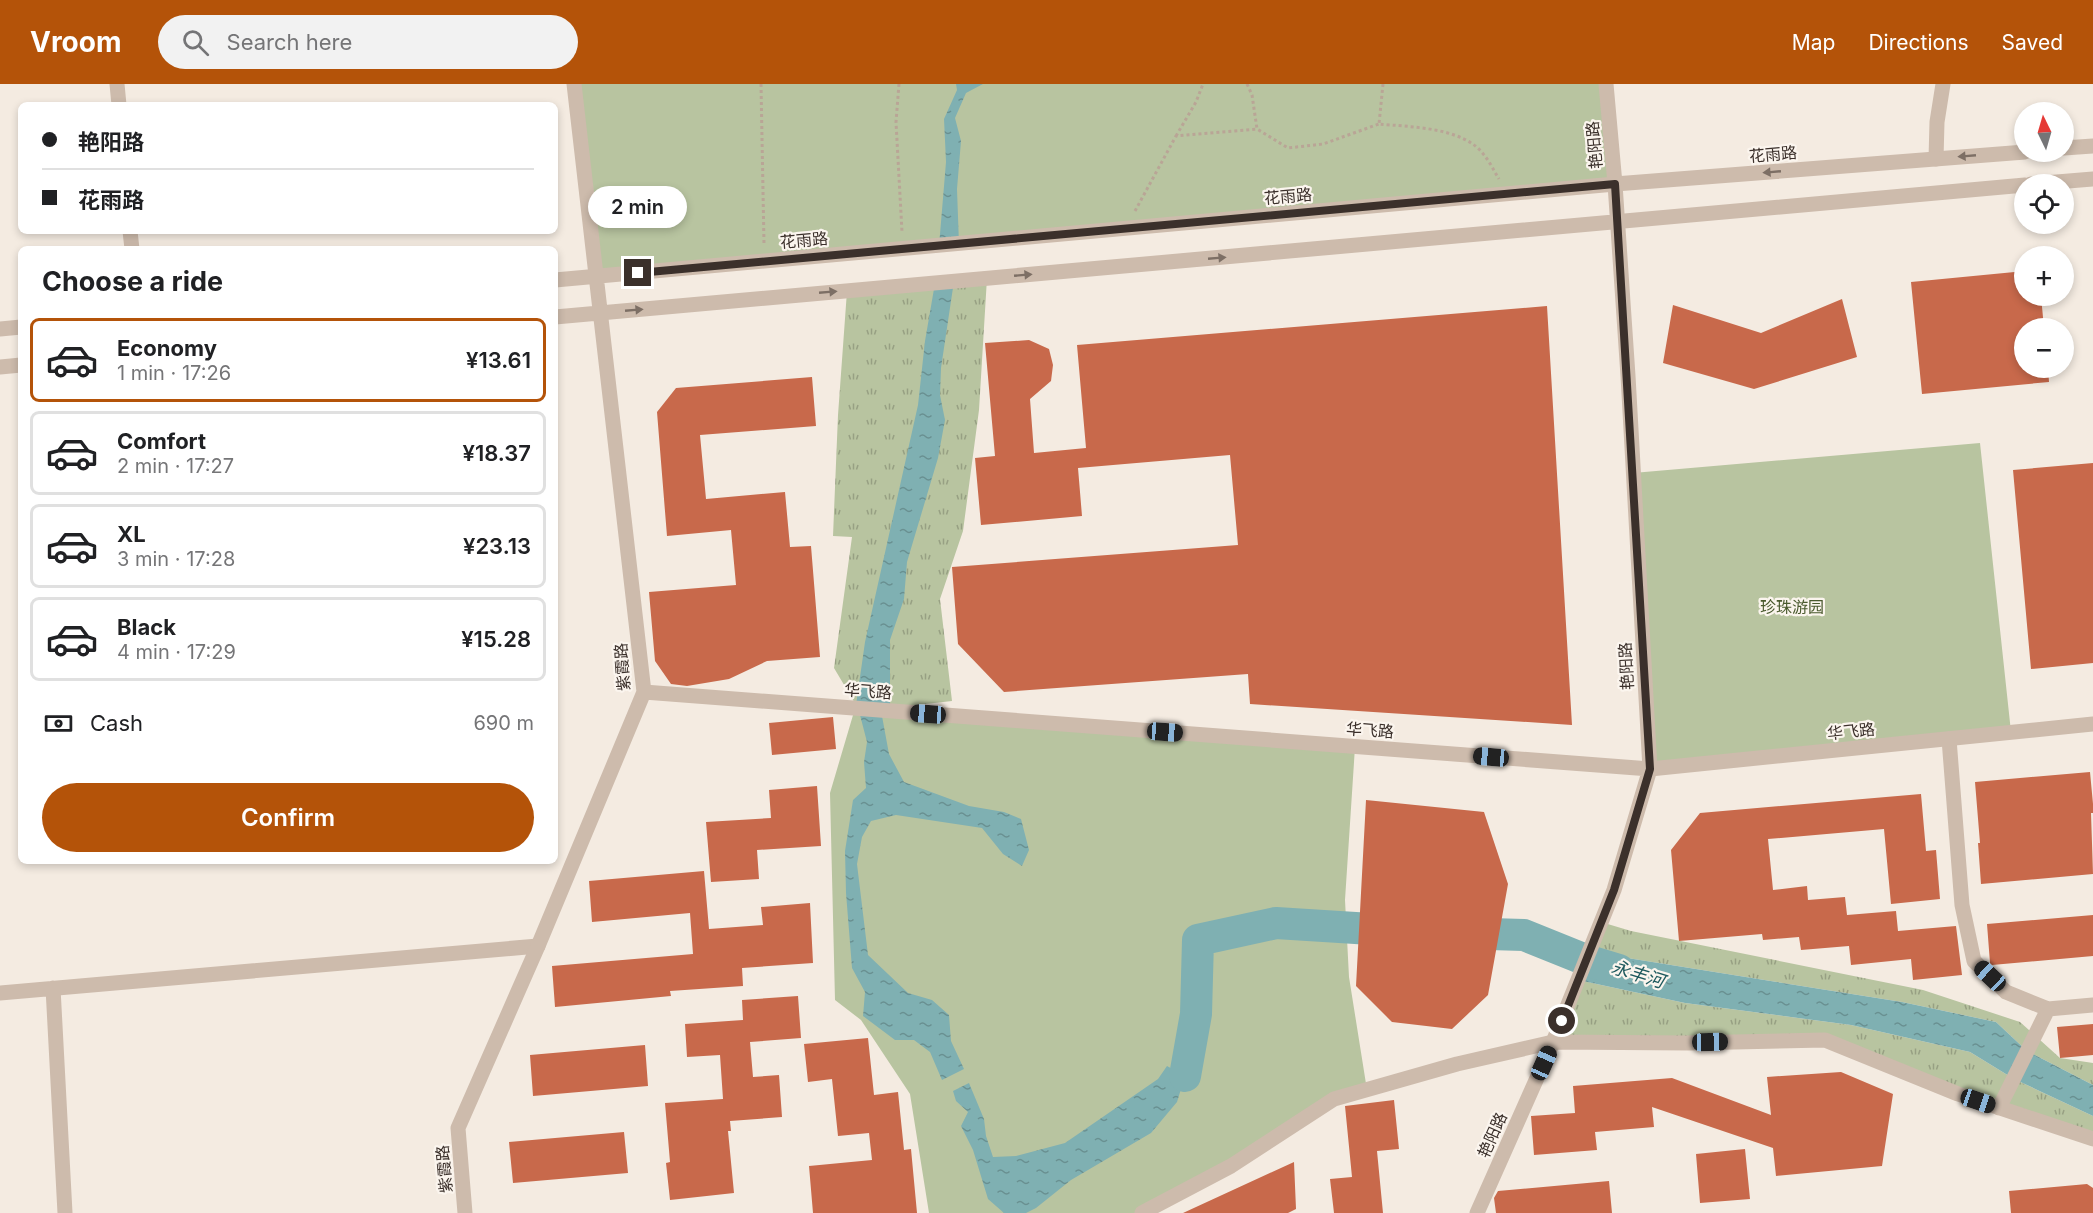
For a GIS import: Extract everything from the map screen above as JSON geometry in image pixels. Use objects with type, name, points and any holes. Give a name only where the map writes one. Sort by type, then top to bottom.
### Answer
[{"type":"street","points":[[117,84],[119,102]]},
{"type":"street","name":"紫霞路","points":[[465,1213],[459,1128],[644,692],[574,84]]},
{"type":"street","name":"艳阳路","points":[[1476,1213],[1553,1042],[1614,890],[1650,769],[1618,222],[1606,84]]},
{"type":"street","points":[[1936,159],[1937,122],[1943,84]]},
{"type":"street","points":[[2074,147],[2093,146]]},
{"type":"street","name":"花雨路","points":[[558,280],[1615,184],[2014,153]]},
{"type":"street","points":[[2074,181],[2093,179]]},
{"type":"street","points":[[558,317],[2014,186]]},
{"type":"street","points":[[0,329],[18,327]]},
{"type":"street","points":[[0,367],[18,365]]},
{"type":"street","name":"华飞路","points":[[644,692],[1650,769],[2093,724]]},
{"type":"street","points":[[1949,739],[1962,904],[1974,961],[2006,992],[2048,1009],[2093,1005]]},
{"type":"street","points":[[0,993],[538,946]]},
{"type":"street","points":[[53,988],[65,1213]]},
{"type":"street","points":[[1999,1108],[2048,1009]]},
{"type":"street","points":[[1142,1213],[1231,1166],[1334,1100],[1457,1064],[1553,1042],[1689,1043],[1825,1040],[1958,1094],[2093,1139]]},
{"type":"path","points":[[761,84],[765,262]]},
{"type":"path","points":[[899,84],[896,122],[902,249]]},
{"type":"path","points":[[1125,229],[1196,102],[1203,84]]},
{"type":"path","points":[[1247,84],[1252,95],[1257,129]]},
{"type":"path","points":[[1379,124],[1383,84]]},
{"type":"path","points":[[1176,136],[1257,129],[1288,148],[1323,144],[1379,124],[1422,128],[1456,134],[1483,153],[1508,194]]},
{"type":"green space","points":[[574,84],[1606,84],[1615,184],[595,277]]},
{"type":"green space","points":[[987,278],[979,410],[963,531],[940,599],[952,701],[890,708],[856,705],[834,668],[852,537],[833,536],[838,415],[847,291]]},
{"type":"green space","name":"珍珠游园","points":[[1980,443],[2011,732],[1650,769],[1633,473]]},
{"type":"green space","points":[[856,705],[1355,747],[1345,900],[1349,977],[1367,1090],[1325,1105],[1142,1213],[929,1213],[910,1094],[861,1020],[835,1000],[830,793]]},
{"type":"green space","points":[[1601,922],[1631,931],[1923,990],[2020,1022],[2060,1058],[2093,1063],[2093,1085],[2027,1051],[1996,1022],[1902,1002],[1590,952]]},
{"type":"green space","points":[[1578,980],[1685,1003],[1851,1025],[1970,1052],[2014,1079],[2093,1116],[2093,1139],[1825,1040],[1553,1042]]},
{"type":"water","points":[[956,84],[983,84],[966,93],[955,118],[961,141],[957,189],[959,244],[939,246],[946,162],[944,119],[957,90]]},
{"type":"water","points":[[954,281],[941,368],[940,395],[945,420],[938,458],[907,562],[904,599],[890,640],[890,708],[856,705],[865,642],[918,405],[925,341],[935,283]]},
{"type":"water","points":[[860,715],[882,716],[889,754],[904,782],[969,806],[1004,812],[1021,819],[1029,850],[1022,866],[1003,854],[982,828],[896,815],[871,821],[862,837],[857,864],[868,955],[908,993],[932,1000],[949,1015],[951,1041],[964,1069],[942,1080],[930,1052],[914,1040],[895,1040],[863,1016],[865,992],[852,968],[845,851],[853,800],[866,788],[864,762],[867,742]]},
{"type":"water","points":[[1590,952],[1902,1002],[1996,1022],[2027,1051],[2093,1085],[2093,1116],[2014,1079],[1970,1052],[1851,1025],[1685,1003],[1578,980]]},
{"type":"water","points":[[1167,1066],[1185,1076],[1177,1102],[1151,1133],[1071,1180],[1036,1208],[1026,1213],[1004,1213],[988,1199],[973,1150],[961,1126],[968,1112],[956,1101],[953,1091],[969,1083],[984,1119],[986,1136],[993,1157],[1016,1156],[1065,1143],[1158,1079]]},
{"type":"building","points":[[2014,272],[2014,306],[2042,306],[2043,318],[2014,318],[2014,378],[2049,378],[2049,382],[1922,394],[1911,282]]},
{"type":"building","points":[[1842,299],[1857,357],[1754,389],[1663,363],[1673,305],[1761,333]]},
{"type":"building","points":[[1547,306],[1572,725],[1250,704],[1248,674],[1004,692],[958,644],[952,567],[1238,545],[1230,455],[1078,468],[1082,516],[981,525],[975,458],[995,456],[985,343],[1029,340],[1049,349],[1053,365],[1051,381],[1030,399],[1034,453],[1086,448],[1077,345]]},
{"type":"building","points":[[812,377],[816,426],[700,435],[706,499],[785,492],[790,547],[811,546],[820,657],[767,661],[729,679],[687,686],[671,684],[655,661],[649,592],[736,585],[731,530],[667,536],[657,412],[676,388]]},
{"type":"building","points":[[2093,463],[2093,663],[2031,669],[2013,470]]},
{"type":"building","points":[[833,717],[836,749],[772,755],[769,723]]},
{"type":"building","points":[[2090,772],[2093,804],[2093,813],[2091,813],[2093,874],[1981,884],[1975,782]]},
{"type":"building","points":[[817,786],[821,846],[757,850],[759,879],[711,882],[706,822],[771,818],[769,790]]},
{"type":"building","points":[[1921,794],[1926,851],[1936,850],[1940,899],[1891,904],[1884,829],[1768,839],[1773,890],[1807,886],[1808,900],[1845,897],[1847,915],[1896,911],[1898,931],[1956,926],[1962,975],[1913,980],[1911,959],[1851,965],[1849,946],[1801,950],[1799,937],[1763,940],[1762,934],[1679,941],[1671,850],[1700,813]]},
{"type":"building","points":[[1366,800],[1484,812],[1508,884],[1488,995],[1452,1029],[1392,1022],[1356,986]]},
{"type":"building","points":[[704,871],[709,929],[763,925],[761,907],[810,903],[813,963],[742,968],[743,986],[670,991],[671,996],[555,1007],[552,966],[693,954],[690,913],[592,922],[589,881]]},
{"type":"building","points":[[2093,915],[2093,956],[1992,965],[1990,963],[1987,924]]},
{"type":"building","points":[[798,996],[801,1038],[750,1042],[753,1077],[779,1075],[782,1117],[730,1121],[731,1131],[728,1131],[734,1193],[670,1200],[666,1163],[670,1162],[665,1103],[723,1099],[720,1055],[687,1057],[685,1024],[743,1020],[742,1000]]},
{"type":"building","points":[[2093,1024],[2093,1055],[2060,1058],[2057,1027]]},
{"type":"building","points":[[868,1038],[874,1095],[898,1092],[904,1150],[911,1149],[917,1213],[813,1213],[809,1166],[872,1160],[869,1133],[838,1136],[832,1079],[808,1082],[804,1044]]},
{"type":"building","points":[[645,1045],[648,1086],[533,1096],[530,1055]]},
{"type":"building","points":[[1841,1072],[1893,1094],[1882,1166],[1776,1176],[1773,1148],[1652,1107],[1654,1127],[1595,1132],[1597,1150],[1534,1155],[1531,1116],[1575,1113],[1573,1086],[1672,1078],[1771,1115],[1767,1077]]},
{"type":"building","points":[[1394,1100],[1399,1149],[1377,1151],[1383,1213],[1334,1213],[1330,1179],[1352,1177],[1345,1106]]},
{"type":"building","points":[[624,1132],[628,1173],[513,1183],[509,1142]]},
{"type":"building","points":[[1745,1149],[1750,1199],[1700,1203],[1696,1154]]},
{"type":"building","points":[[1294,1162],[1296,1209],[1288,1213],[1183,1213]]},
{"type":"building","points":[[1609,1181],[1612,1213],[1496,1213],[1494,1198],[1498,1191]]},
{"type":"building","points":[[2087,1184],[2093,1188],[2093,1213],[2011,1213],[2009,1191]]},
{"type":"waterway","name":"永丰河","points":[[1185,1076],[1196,1014],[1198,940],[1276,923],[1403,931]]},
{"type":"waterway","name":"永丰河","points":[[1455,933],[1524,935],[1586,960],[1619,970]]},
{"type":"route","points":[[638,273],[1615,184],[1650,769],[1614,890],[1562,1021]]}]
